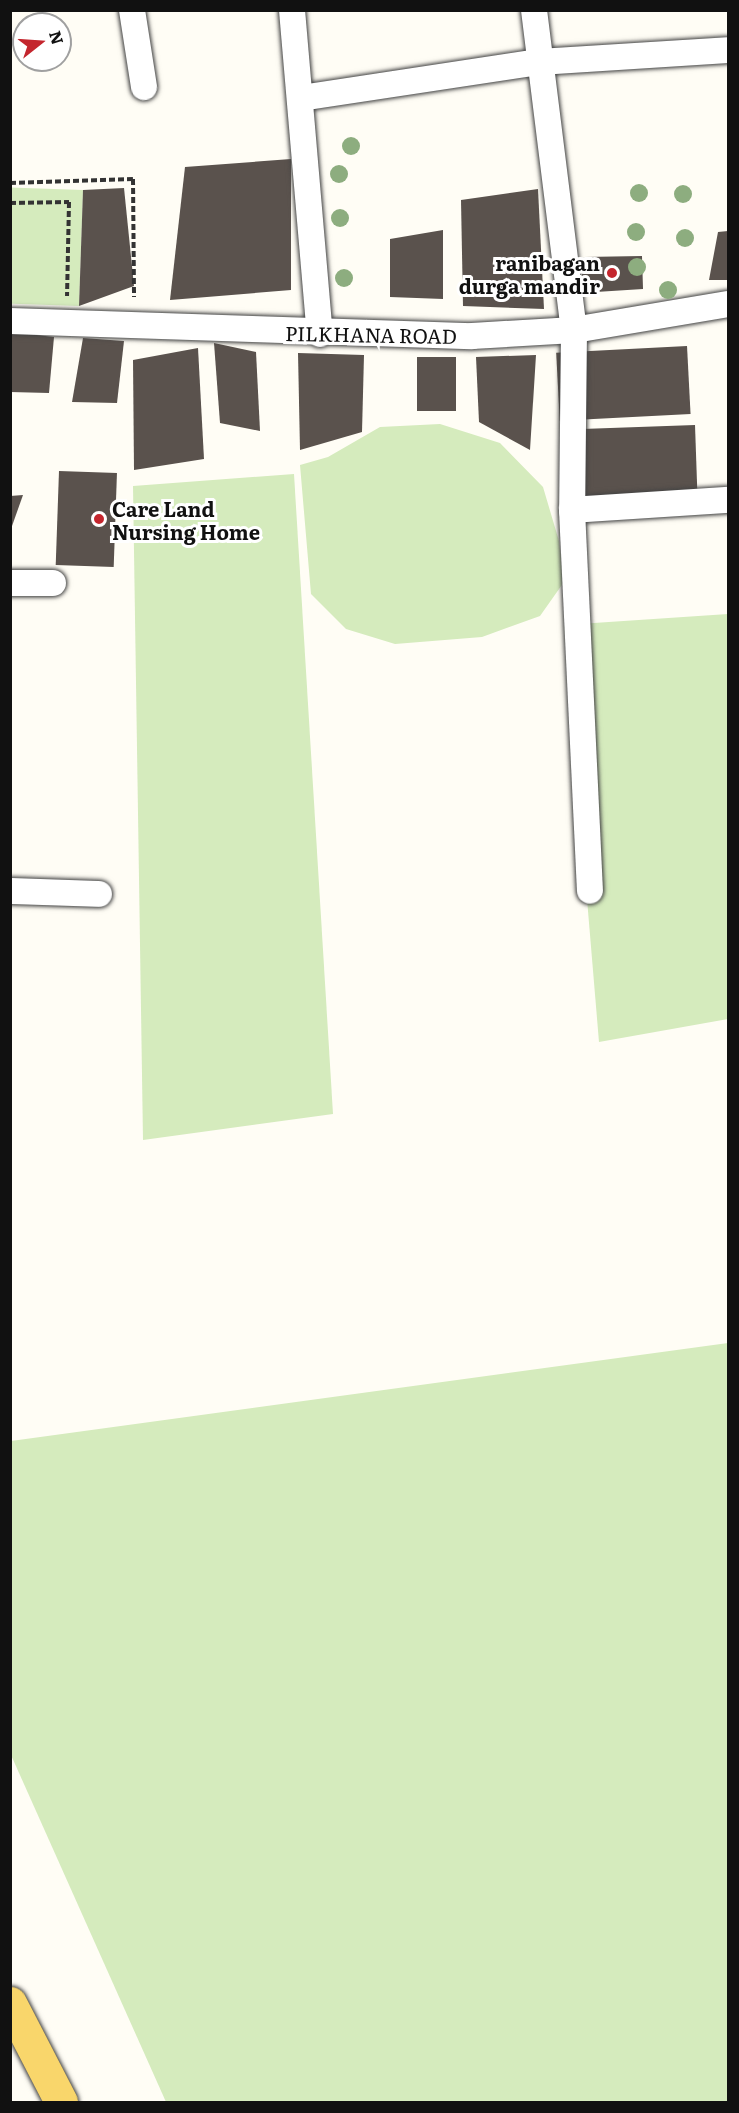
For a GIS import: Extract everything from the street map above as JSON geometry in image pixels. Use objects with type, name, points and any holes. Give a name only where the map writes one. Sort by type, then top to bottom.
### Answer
[{"type":"main road","points":[[10,2003],[61,2103]]},
{"type":"street","points":[[132,10],[144,87]]},
{"type":"street","points":[[292,10],[320,334]]},
{"type":"street","points":[[534,10],[574,330],[572,510],[590,891]]},
{"type":"street","points":[[301,98],[539,62],[729,50]]},
{"type":"street","name":"PILKHANA ROAD","points":[[10,321],[135,324],[320,334],[471,336],[574,330],[729,304]]},
{"type":"street","points":[[572,510],[729,500]]},
{"type":"street","points":[[10,584],[53,583]]},
{"type":"street","points":[[10,891],[99,894]]},
{"type":"path","points":[[10,183],[133,179],[135,324]]},
{"type":"path","points":[[10,203],[69,202],[67,300],[56,300]]},
{"type":"green space","points":[[10,187],[83,190],[79,306],[10,304]]},
{"type":"green space","points":[[440,424],[500,443],[543,487],[559,541],[564,582],[540,616],[482,637],[395,644],[346,629],[311,594],[300,465],[328,457],[380,427]]},
{"type":"green space","points":[[294,474],[333,1114],[143,1140],[133,486]]},
{"type":"green space","points":[[728,614],[728,1019],[599,1042],[564,625]]},
{"type":"green space","points":[[728,1343],[728,2102],[166,2102],[11,1755],[11,1441]]},
{"type":"building","points":[[291,159],[291,290],[170,300],[185,167]]},
{"type":"building","points":[[124,188],[134,286],[79,306],[83,190]]},
{"type":"building","points":[[538,189],[544,309],[463,306],[461,200]]},
{"type":"building","points":[[443,230],[443,299],[390,297],[390,239]]},
{"type":"building","points":[[728,231],[728,280],[709,280],[718,232]]},
{"type":"building","name":"ranibagan durga mandir","points":[[642,256],[643,289],[580,293],[584,257]]},
{"type":"building","points":[[10,332],[54,337],[49,393],[10,392]]},
{"type":"building","points":[[83,338],[124,341],[117,403],[72,402]]},
{"type":"building","points":[[214,343],[256,352],[260,431],[220,423]]},
{"type":"building","points":[[687,346],[691,414],[560,421],[556,353]]},
{"type":"building","points":[[198,348],[204,459],[134,470],[133,360]]},
{"type":"building","points":[[298,353],[364,355],[362,432],[300,450]]},
{"type":"building","points":[[536,355],[530,450],[479,422],[476,357]]},
{"type":"building","points":[[417,357],[456,357],[456,411],[417,411]]},
{"type":"building","points":[[695,425],[698,497],[578,501],[575,429]]},
{"type":"building","points":[[59,471],[117,473],[114,567],[56,565]]},
{"type":"building","points":[[23,495],[12,526],[10,526],[10,496]]},
{"type":"place","name":"ranibagan durga mandir","points":[[612,273]]},
{"type":"place","name":"Care Land Nursing Home","points":[[99,519]]}]
